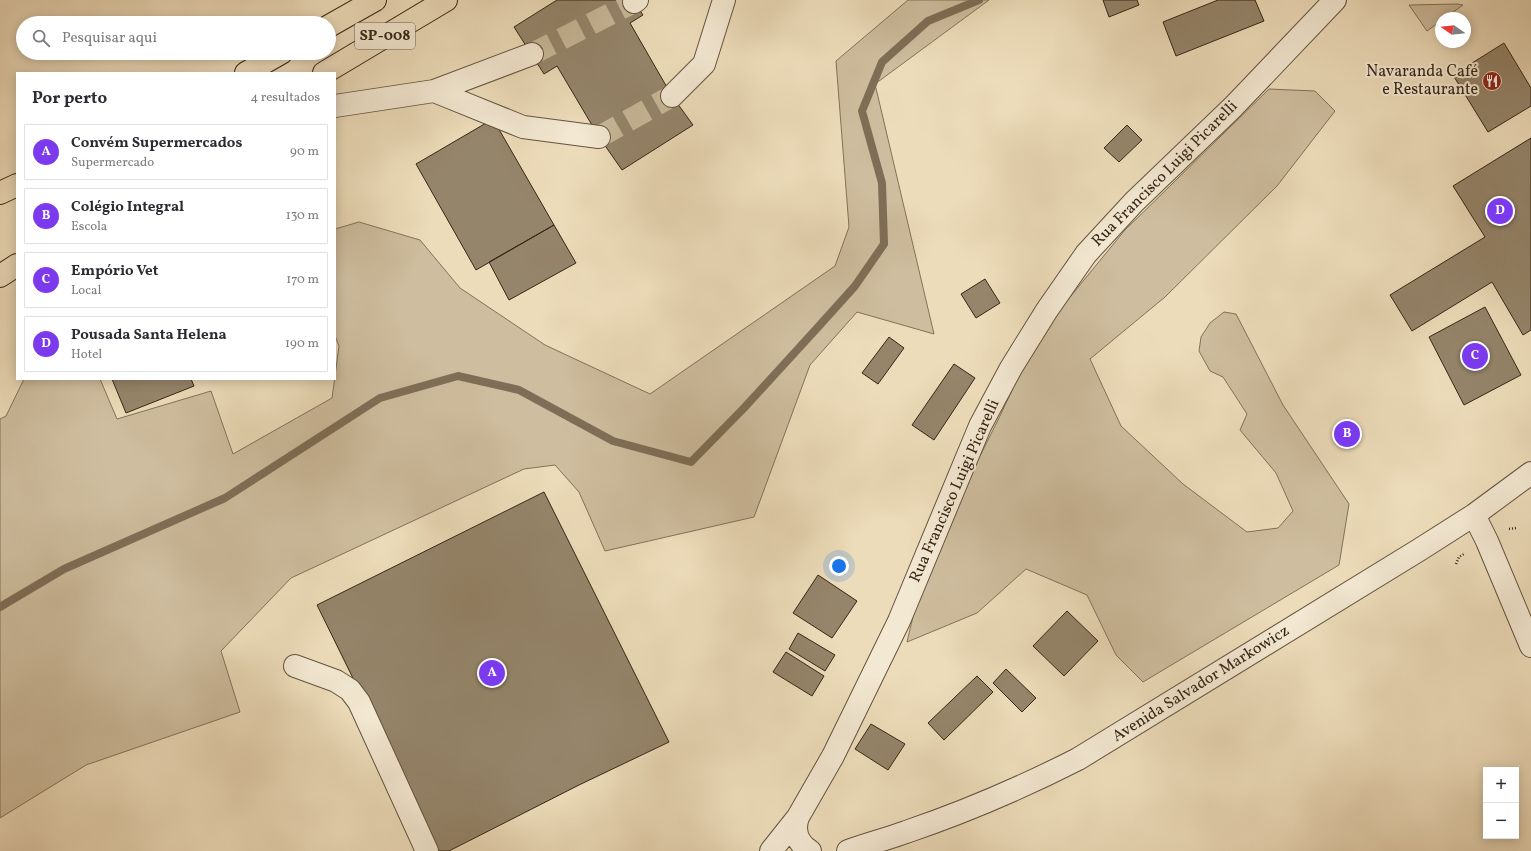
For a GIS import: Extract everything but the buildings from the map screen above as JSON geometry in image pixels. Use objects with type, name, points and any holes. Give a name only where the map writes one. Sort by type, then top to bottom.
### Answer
[{"type":"main road","name":"SP-008","points":[[336,22],[375,0]]},
{"type":"main road","name":"SP-008","points":[[326,72],[446,0]]},
{"type":"main road","points":[[248,72],[269,60]]},
{"type":"main road","points":[[0,193],[16,185]]},
{"type":"main road","points":[[0,276],[16,266]]},
{"type":"street","points":[[672,96],[704,64],[724,0]]},
{"type":"street","name":"Rua Francisco Luigi Picarelli","points":[[771,851],[798,817],[834,756],[899,621],[980,426],[1011,368],[1047,310],[1086,254],[1134,202],[1232,107],[1335,0]]},
{"type":"street","points":[[336,106],[434,91],[532,54]]},
{"type":"street","points":[[434,91],[523,126],[600,137]]},
{"type":"street","name":"Avenida Salvador Markowicz","points":[[848,851],[907,832],[976,806],[1041,778],[1078,759],[1474,515],[1531,473]]},
{"type":"street","points":[[1474,515],[1487,541],[1531,646]]},
{"type":"street","points":[[295,666],[336,681],[350,690],[359,702],[427,851]]},
{"type":"street","points":[[798,817],[795,824],[797,839],[810,851]]},
{"type":"shaded area","points":[[908,0],[989,0],[875,84],[934,334],[857,312],[810,365],[754,517],[605,551],[579,492],[555,465],[524,469],[291,578],[221,651],[240,712],[86,765],[0,818],[0,419],[6,416],[24,380],[100,380],[117,419],[211,391],[233,454],[332,398],[334,380],[336,380],[339,346],[336,338],[336,229],[359,222],[420,240],[460,288],[545,345],[650,394],[835,266],[849,227],[836,61]]},
{"type":"shaded area","points":[[1409,5],[1463,5],[1453,12],[1435,12],[1435,25],[1427,31]]},
{"type":"shaded area","points":[[1269,89],[1315,91],[1335,111],[1277,186],[1165,297],[1090,359],[1121,426],[1183,484],[1247,532],[1278,528],[1293,511],[1276,473],[1240,430],[1247,414],[1223,377],[1210,371],[1199,351],[1201,337],[1210,323],[1224,312],[1236,314],[1283,405],[1349,504],[1339,565],[1143,682],[1116,655],[1087,595],[1026,569],[977,613],[907,642],[925,566],[1038,336],[1125,230]]},
{"type":"waterway","points":[[0,607],[64,569],[225,498],[380,398],[458,376],[519,390],[613,441],[691,462],[744,408],[855,286],[884,244],[882,183],[862,111],[882,62],[928,21],[979,0]]},
{"type":"tunnel","points":[[532,54],[634,2]]},
{"type":"tunnel","points":[[599,137],[672,96]]},
{"type":"place","name":"Navaranda Café e Restaurante","points":[[1492,81]]},
{"type":"place","name":"Pousada Santa Helena","points":[[1500,211]]},
{"type":"place","name":"Empório Vet","points":[[1475,356]]},
{"type":"place","name":"Colégio Integral","points":[[1347,434]]},
{"type":"place","name":"Convém Supermercados","points":[[492,673]]}]
